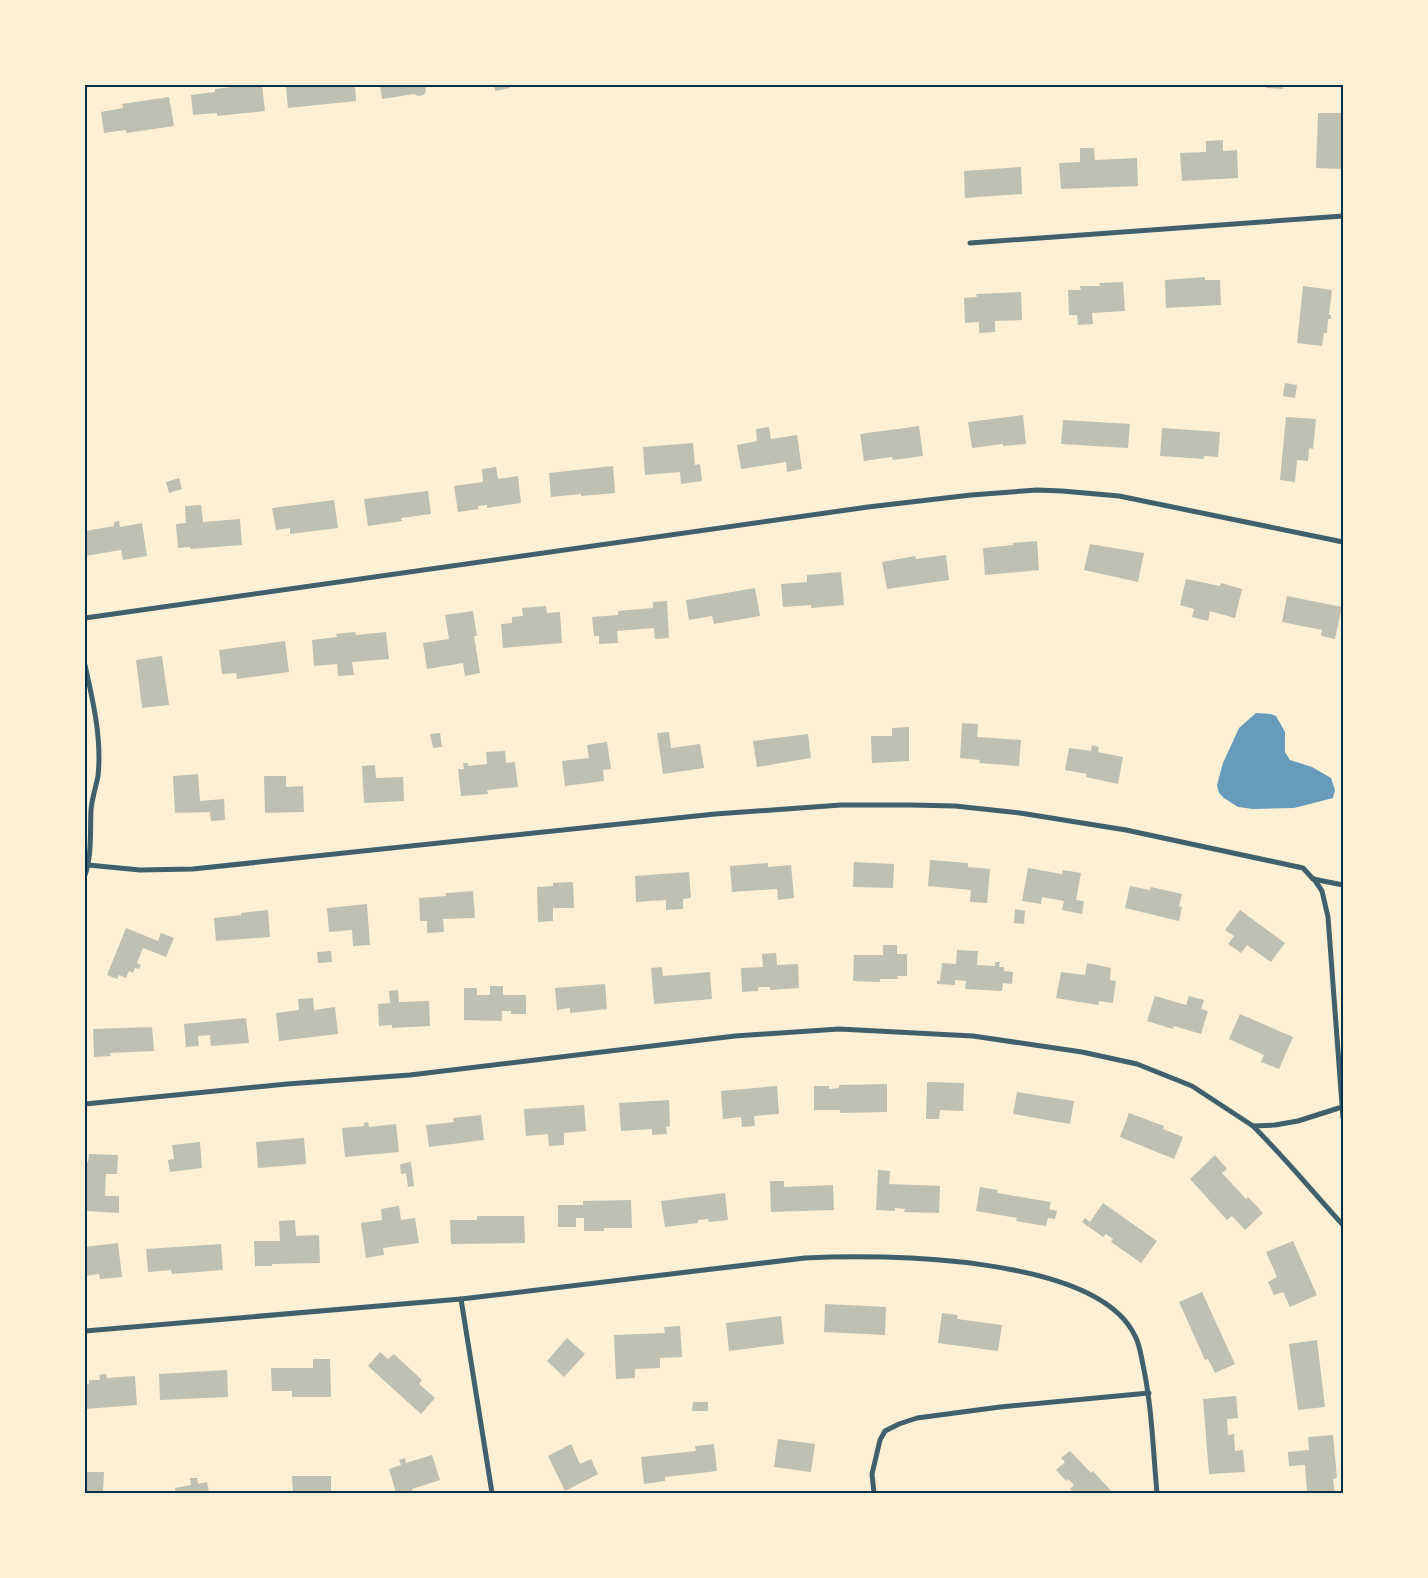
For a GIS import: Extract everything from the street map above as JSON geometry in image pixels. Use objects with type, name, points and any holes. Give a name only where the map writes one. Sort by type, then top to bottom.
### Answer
[{"type":"street","points":[[970,243],[1343,216]]},
{"type":"street","points":[[85,618],[868,507],[971,495],[1038,490],[1119,496],[1343,542]]},
{"type":"street","points":[[85,665],[96,720],[98,749],[98,776],[92,806],[88,865],[85,875]]},
{"type":"street","points":[[88,865],[140,870],[192,869],[715,814],[841,805],[955,806],[1020,813],[1126,830],[1303,868],[1314,879],[1322,890],[1328,917],[1343,1118]]},
{"type":"street","points":[[1314,879],[1343,885]]},
{"type":"street","points":[[85,1104],[287,1084],[410,1075],[735,1036],[839,1029],[973,1036],[1082,1052],[1137,1064],[1192,1086],[1252,1126],[1285,1158],[1299,1177],[1343,1225]]},
{"type":"street","points":[[1252,1126],[1298,1121],[1342,1107]]},
{"type":"street","points":[[85,1331],[460,1299],[805,1258],[850,1256],[976,1263],[1054,1280],[1093,1296],[1112,1308],[1130,1326],[1136,1338],[1149,1394],[1157,1493]]},
{"type":"street","points":[[460,1299],[492,1493]]},
{"type":"street","points":[[874,1493],[872,1474],[880,1440],[886,1430],[898,1424],[917,1418],[1000,1407],[1149,1394]]},
{"type":"water","points":[[1256,713],[1276,716],[1285,732],[1285,752],[1290,760],[1312,767],[1331,778],[1335,790],[1333,798],[1294,808],[1253,809],[1238,807],[1219,793],[1217,785],[1223,763],[1239,728]]},
{"type":"building","points":[[262,85],[265,111],[217,116],[217,113],[193,115],[191,95],[215,92],[215,89]]},
{"type":"building","points":[[355,85],[356,101],[288,108],[286,86]]},
{"type":"building","points":[[380,85],[425,85],[426,91],[424,95],[418,96],[414,94],[382,99]]},
{"type":"building","points":[[494,85],[509,85],[510,88],[495,91]]},
{"type":"building","points":[[1266,85],[1284,85],[1283,89],[1266,88]]},
{"type":"building","points":[[169,97],[174,126],[126,133],[126,130],[104,133],[101,112],[123,108],[122,104]]},
{"type":"building","points":[[1318,113],[1343,113],[1343,169],[1316,168]]},
{"type":"building","points":[[1223,140],[1223,151],[1237,150],[1238,178],[1182,181],[1180,153],[1206,152],[1206,141]]},
{"type":"building","points":[[1080,148],[1094,148],[1095,160],[1137,158],[1138,186],[1061,189],[1059,163],[1080,162]]},
{"type":"building","points":[[1021,167],[1022,194],[965,198],[964,171]]},
{"type":"building","points":[[1205,277],[1205,280],[1220,280],[1221,305],[1166,308],[1165,280]]},
{"type":"building","points":[[1123,282],[1125,311],[1092,313],[1093,324],[1078,325],[1077,315],[1069,315],[1068,290],[1081,290],[1080,286],[1100,286],[1099,283]]},
{"type":"building","points":[[1303,286],[1332,290],[1329,315],[1331,315],[1331,319],[1328,319],[1327,333],[1324,333],[1322,346],[1297,343]]},
{"type":"building","points":[[1021,292],[1022,320],[995,321],[995,332],[979,333],[979,322],[965,323],[964,298],[977,297],[976,294]]},
{"type":"building","points":[[1285,383],[1297,385],[1295,398],[1283,396]]},
{"type":"building","points":[[1023,415],[1026,444],[1003,446],[1003,444],[972,448],[968,422]]},
{"type":"building","points":[[1286,417],[1316,419],[1313,449],[1309,448],[1308,461],[1297,460],[1295,482],[1280,480]]},
{"type":"building","points":[[1063,420],[1130,424],[1128,448],[1061,444]]},
{"type":"building","points":[[919,426],[923,456],[893,460],[892,457],[864,461],[860,434]]},
{"type":"building","points":[[769,427],[771,439],[797,435],[802,469],[787,472],[786,462],[741,469],[737,445],[757,441],[756,429]]},
{"type":"building","points":[[1162,428],[1220,432],[1218,457],[1204,456],[1204,459],[1160,456]]},
{"type":"building","points":[[693,443],[695,465],[700,464],[702,481],[681,484],[680,472],[645,475],[643,447]]},
{"type":"building","points":[[613,466],[615,493],[551,497],[549,473]]},
{"type":"building","points":[[496,467],[498,479],[518,476],[521,503],[487,508],[487,505],[478,506],[479,509],[458,512],[454,486],[483,482],[482,469]]},
{"type":"building","points":[[179,478],[182,489],[169,493],[166,482]]},
{"type":"building","points":[[428,491],[431,514],[401,518],[402,521],[368,526],[364,499]]},
{"type":"building","points":[[334,500],[338,528],[290,534],[290,528],[276,530],[272,508]]},
{"type":"building","points":[[201,505],[203,522],[240,519],[242,545],[191,549],[190,547],[178,548],[176,524],[186,523],[185,506]]},
{"type":"building","points":[[119,521],[120,527],[142,523],[147,556],[123,560],[121,550],[85,556],[85,531],[114,526],[114,522]]},
{"type":"building","points":[[1037,541],[1039,570],[985,575],[983,548]]},
{"type":"building","points":[[1090,544],[1144,553],[1138,582],[1084,570]]},
{"type":"building","points":[[946,555],[949,580],[887,589],[882,562],[915,556],[916,559]]},
{"type":"building","points":[[841,572],[844,605],[811,608],[811,605],[783,607],[781,584],[807,582],[807,575]]},
{"type":"building","points":[[1186,579],[1220,586],[1221,583],[1242,589],[1235,618],[1210,611],[1208,621],[1192,617],[1194,609],[1180,605]]},
{"type":"building","points":[[755,588],[760,616],[714,624],[712,616],[689,620],[686,600]]},
{"type":"building","points":[[1287,596],[1342,607],[1335,639],[1321,636],[1322,630],[1282,622]]},
{"type":"building","points":[[667,601],[669,638],[655,639],[654,628],[617,631],[618,643],[599,644],[599,636],[594,636],[592,617],[618,615],[618,611],[653,608],[653,602]]},
{"type":"building","points":[[546,606],[547,613],[560,612],[562,643],[503,648],[501,624],[512,623],[512,617],[523,616],[522,608]]},
{"type":"building","points":[[473,611],[477,636],[474,636],[480,673],[465,676],[463,663],[427,669],[423,643],[449,639],[445,615]]},
{"type":"building","points":[[355,632],[356,635],[386,632],[389,659],[352,662],[354,675],[338,676],[337,664],[314,666],[312,640],[337,637],[336,634]]},
{"type":"building","points":[[285,641],[289,672],[237,679],[236,673],[222,674],[219,650]]},
{"type":"building","points":[[162,656],[169,705],[142,708],[136,660]]},
{"type":"building","points":[[962,723],[978,724],[977,737],[1021,740],[1019,766],[979,763],[980,760],[960,758]]},
{"type":"building","points":[[909,727],[909,761],[872,763],[871,736],[892,736],[892,728]]},
{"type":"building","points":[[669,732],[671,748],[700,744],[704,768],[663,774],[657,733]]},
{"type":"building","points":[[440,733],[442,747],[433,748],[430,734]]},
{"type":"building","points":[[808,734],[811,758],[757,767],[753,741]]},
{"type":"building","points":[[607,742],[611,769],[603,770],[604,781],[565,786],[562,761],[589,758],[587,745]]},
{"type":"building","points":[[1092,745],[1099,747],[1098,752],[1123,757],[1118,784],[1086,777],[1087,774],[1065,770],[1069,748],[1091,751]]},
{"type":"building","points":[[505,751],[506,763],[515,762],[518,787],[487,790],[488,794],[461,796],[458,769],[464,769],[463,763],[468,763],[468,766],[487,764],[486,752]]},
{"type":"building","points":[[375,765],[376,778],[403,777],[404,801],[364,803],[362,766]]},
{"type":"building","points":[[198,774],[200,801],[224,799],[225,820],[211,821],[210,812],[175,813],[173,776]]},
{"type":"building","points":[[264,776],[286,776],[286,787],[303,786],[304,812],[265,813]]},
{"type":"building","points":[[930,860],[968,863],[968,867],[990,869],[987,903],[970,902],[971,890],[928,886]]},
{"type":"building","points":[[854,862],[894,864],[893,888],[853,887]]},
{"type":"building","points":[[768,863],[768,867],[791,865],[794,898],[778,900],[777,889],[732,892],[730,866]]},
{"type":"building","points":[[1028,868],[1062,874],[1063,870],[1081,873],[1076,900],[1084,901],[1082,914],[1062,910],[1064,901],[1042,897],[1041,904],[1022,901]]},
{"type":"building","points":[[689,872],[691,898],[683,899],[683,909],[666,910],[666,900],[636,902],[635,876]]},
{"type":"building","points":[[573,882],[574,908],[553,908],[553,921],[538,922],[537,887],[553,886],[553,883]]},
{"type":"building","points":[[1130,886],[1150,890],[1151,887],[1182,894],[1179,906],[1182,907],[1179,921],[1125,908]]},
{"type":"building","points":[[473,891],[475,918],[443,919],[444,932],[427,933],[427,921],[420,921],[419,898]]},
{"type":"building","points":[[367,904],[370,945],[353,946],[352,930],[329,932],[327,908]]},
{"type":"building","points":[[1015,909],[1025,911],[1024,924],[1014,923]]},
{"type":"building","points":[[268,910],[270,937],[216,941],[214,918]]},
{"type":"building","points":[[1240,910],[1285,943],[1271,962],[1247,945],[1241,953],[1228,944],[1234,936],[1225,930]]},
{"type":"building","points":[[126,928],[158,941],[161,933],[174,938],[166,957],[143,948],[137,963],[141,965],[139,969],[135,968],[133,973],[129,971],[126,978],[119,975],[117,979],[107,975]]},
{"type":"building","points":[[883,945],[897,945],[897,954],[907,954],[907,976],[897,976],[898,979],[880,979],[880,982],[853,981],[854,955],[883,955]]},
{"type":"building","points":[[957,950],[978,951],[977,965],[995,966],[995,962],[1000,962],[999,967],[1004,967],[1004,971],[1013,972],[1012,984],[1003,983],[1002,991],[965,989],[966,981],[955,980],[955,985],[937,984],[937,980],[940,981],[942,963],[956,964]]},
{"type":"building","points":[[331,951],[332,962],[318,963],[317,952]]},
{"type":"building","points":[[776,953],[777,965],[798,964],[799,988],[770,990],[770,987],[758,987],[758,991],[742,992],[741,968],[763,967],[762,954]]},
{"type":"building","points":[[1087,963],[1111,968],[1110,980],[1116,981],[1113,1003],[1099,1001],[1098,1005],[1056,998],[1061,972],[1085,975]]},
{"type":"building","points":[[662,967],[663,976],[710,972],[712,999],[654,1004],[651,968]]},
{"type":"building","points":[[605,984],[607,1009],[570,1013],[570,1008],[557,1010],[555,988]]},
{"type":"building","points":[[490,986],[503,986],[503,995],[526,995],[526,1014],[511,1014],[511,1011],[502,1011],[502,1021],[464,1020],[464,988],[477,988],[477,995],[490,995]]},
{"type":"building","points":[[398,990],[399,1002],[429,1001],[430,1026],[392,1028],[392,1025],[379,1026],[378,1004],[390,1003],[389,991]]},
{"type":"building","points":[[1155,996],[1186,1005],[1189,996],[1204,1000],[1201,1009],[1208,1011],[1201,1034],[1174,1026],[1173,1029],[1147,1021]]},
{"type":"building","points":[[313,998],[314,1010],[335,1007],[338,1034],[279,1041],[276,1013],[299,1010],[298,999]]},
{"type":"building","points":[[1240,1014],[1293,1037],[1279,1069],[1261,1062],[1264,1055],[1229,1039]]},
{"type":"building","points":[[246,1018],[249,1043],[211,1046],[210,1035],[198,1036],[199,1046],[186,1047],[184,1024]]},
{"type":"building","points":[[152,1027],[154,1051],[110,1053],[111,1056],[94,1057],[93,1029]]},
{"type":"building","points":[[927,1082],[964,1083],[963,1111],[940,1110],[939,1119],[926,1119]]},
{"type":"building","points":[[887,1084],[887,1112],[840,1113],[840,1110],[814,1110],[814,1086],[829,1086],[829,1089],[839,1088],[839,1085]]},
{"type":"building","points":[[777,1086],[779,1114],[754,1116],[755,1126],[742,1127],[741,1117],[723,1119],[721,1091]]},
{"type":"building","points":[[1017,1092],[1074,1101],[1070,1124],[1013,1114]]},
{"type":"building","points":[[669,1100],[670,1126],[666,1127],[667,1134],[652,1135],[652,1129],[621,1131],[619,1103]]},
{"type":"building","points":[[584,1105],[586,1131],[564,1133],[564,1145],[549,1146],[548,1134],[526,1136],[524,1109]]},
{"type":"building","points":[[1129,1113],[1164,1126],[1163,1129],[1183,1137],[1174,1159],[1120,1137]]},
{"type":"building","points":[[481,1115],[484,1140],[429,1147],[426,1125],[454,1122],[453,1118]]},
{"type":"building","points":[[368,1122],[369,1127],[396,1124],[399,1152],[345,1157],[342,1128],[364,1126],[364,1123]]},
{"type":"building","points":[[304,1138],[306,1164],[258,1168],[256,1142]]},
{"type":"building","points":[[200,1142],[202,1168],[170,1172],[168,1160],[174,1159],[172,1145]]},
{"type":"building","points":[[89,1154],[118,1155],[117,1174],[106,1174],[105,1196],[119,1196],[119,1213],[85,1211],[85,1162],[88,1162]]},
{"type":"building","points":[[1215,1155],[1227,1169],[1222,1173],[1246,1199],[1248,1197],[1263,1213],[1245,1230],[1232,1216],[1227,1220],[1190,1179]]},
{"type":"building","points":[[411,1162],[414,1186],[408,1187],[406,1173],[401,1174],[400,1164]]},
{"type":"building","points":[[878,1170],[890,1171],[889,1184],[940,1186],[939,1213],[904,1212],[905,1209],[895,1208],[895,1211],[876,1210]]},
{"type":"building","points":[[770,1181],[784,1181],[784,1187],[833,1185],[834,1210],[771,1212]]},
{"type":"building","points":[[980,1187],[998,1190],[997,1193],[1051,1202],[1049,1209],[1057,1211],[1055,1219],[1048,1218],[1046,1226],[1016,1221],[1017,1218],[976,1211]]},
{"type":"building","points":[[725,1193],[728,1220],[709,1222],[708,1219],[698,1220],[698,1223],[665,1227],[661,1201]]},
{"type":"building","points":[[631,1200],[632,1228],[604,1228],[604,1231],[584,1231],[584,1218],[576,1218],[576,1227],[558,1227],[558,1205],[583,1205],[583,1201]]},
{"type":"building","points":[[1103,1203],[1157,1241],[1141,1263],[1111,1242],[1113,1239],[1106,1234],[1103,1237],[1082,1222],[1085,1218],[1090,1222]]},
{"type":"building","points":[[399,1206],[401,1220],[415,1218],[419,1243],[383,1248],[384,1255],[366,1258],[361,1223],[382,1220],[381,1209]]},
{"type":"building","points":[[477,1216],[524,1216],[525,1243],[451,1244],[450,1220],[477,1220]]},
{"type":"building","points":[[295,1220],[296,1236],[319,1235],[320,1263],[255,1266],[254,1241],[280,1241],[279,1221]]},
{"type":"building","points":[[1293,1241],[1317,1295],[1290,1307],[1283,1292],[1274,1295],[1268,1282],[1277,1277],[1266,1252]]},
{"type":"building","points":[[118,1243],[122,1277],[100,1279],[99,1274],[85,1276],[85,1247]]},
{"type":"building","points":[[221,1244],[223,1270],[172,1274],[171,1270],[148,1272],[146,1249]]},
{"type":"building","points":[[1202,1292],[1235,1364],[1215,1373],[1208,1359],[1205,1360],[1179,1302]]},
{"type":"building","points":[[825,1304],[886,1307],[885,1335],[824,1332]]},
{"type":"building","points":[[942,1313],[958,1315],[957,1319],[1002,1325],[998,1351],[938,1343]]},
{"type":"building","points":[[781,1316],[784,1344],[729,1351],[726,1323]]},
{"type":"building","points":[[680,1326],[682,1357],[660,1358],[660,1368],[635,1369],[635,1378],[616,1379],[614,1335],[665,1333],[664,1327]]},
{"type":"building","points":[[567,1338],[585,1354],[564,1377],[547,1361]]},
{"type":"building","points":[[1317,1340],[1325,1407],[1298,1410],[1289,1344]]},
{"type":"building","points":[[380,1352],[388,1359],[394,1354],[422,1380],[419,1384],[435,1398],[421,1414],[368,1366]]},
{"type":"building","points":[[313,1359],[330,1359],[331,1397],[292,1397],[292,1391],[272,1391],[271,1368],[313,1368]]},
{"type":"building","points":[[227,1370],[228,1397],[160,1400],[159,1374]]},
{"type":"building","points":[[106,1374],[107,1378],[135,1376],[137,1405],[85,1409],[85,1384],[89,1384],[89,1380],[100,1380],[99,1375]]},
{"type":"building","points":[[1236,1396],[1238,1418],[1227,1419],[1228,1435],[1234,1434],[1235,1451],[1243,1450],[1245,1472],[1209,1474],[1203,1399]]},
{"type":"building","points":[[693,1402],[708,1402],[708,1411],[692,1411]]},
{"type":"building","points":[[1333,1435],[1337,1478],[1333,1479],[1335,1493],[1307,1493],[1305,1465],[1289,1466],[1288,1452],[1309,1450],[1308,1437]]},
{"type":"building","points":[[778,1439],[815,1444],[811,1472],[774,1467]]},
{"type":"building","points":[[571,1444],[580,1464],[591,1459],[598,1474],[565,1491],[548,1456]]},
{"type":"building","points":[[714,1444],[717,1471],[665,1477],[665,1481],[644,1484],[641,1457],[696,1451],[695,1446]]},
{"type":"building","points":[[1070,1451],[1091,1473],[1093,1471],[1113,1493],[1074,1493],[1070,1489],[1074,1485],[1068,1479],[1066,1481],[1056,1470],[1065,1462],[1061,1458]]},
{"type":"building","points":[[432,1455],[440,1480],[412,1489],[413,1493],[399,1493],[399,1491],[396,1493],[389,1469],[401,1465],[399,1460],[405,1458],[406,1463]]},
{"type":"building","points":[[85,1472],[104,1472],[103,1493],[85,1493]]},
{"type":"building","points":[[292,1476],[331,1476],[331,1493],[293,1493]]},
{"type":"building","points":[[190,1478],[197,1478],[198,1484],[207,1482],[209,1493],[176,1493],[175,1488],[191,1485]]}]
